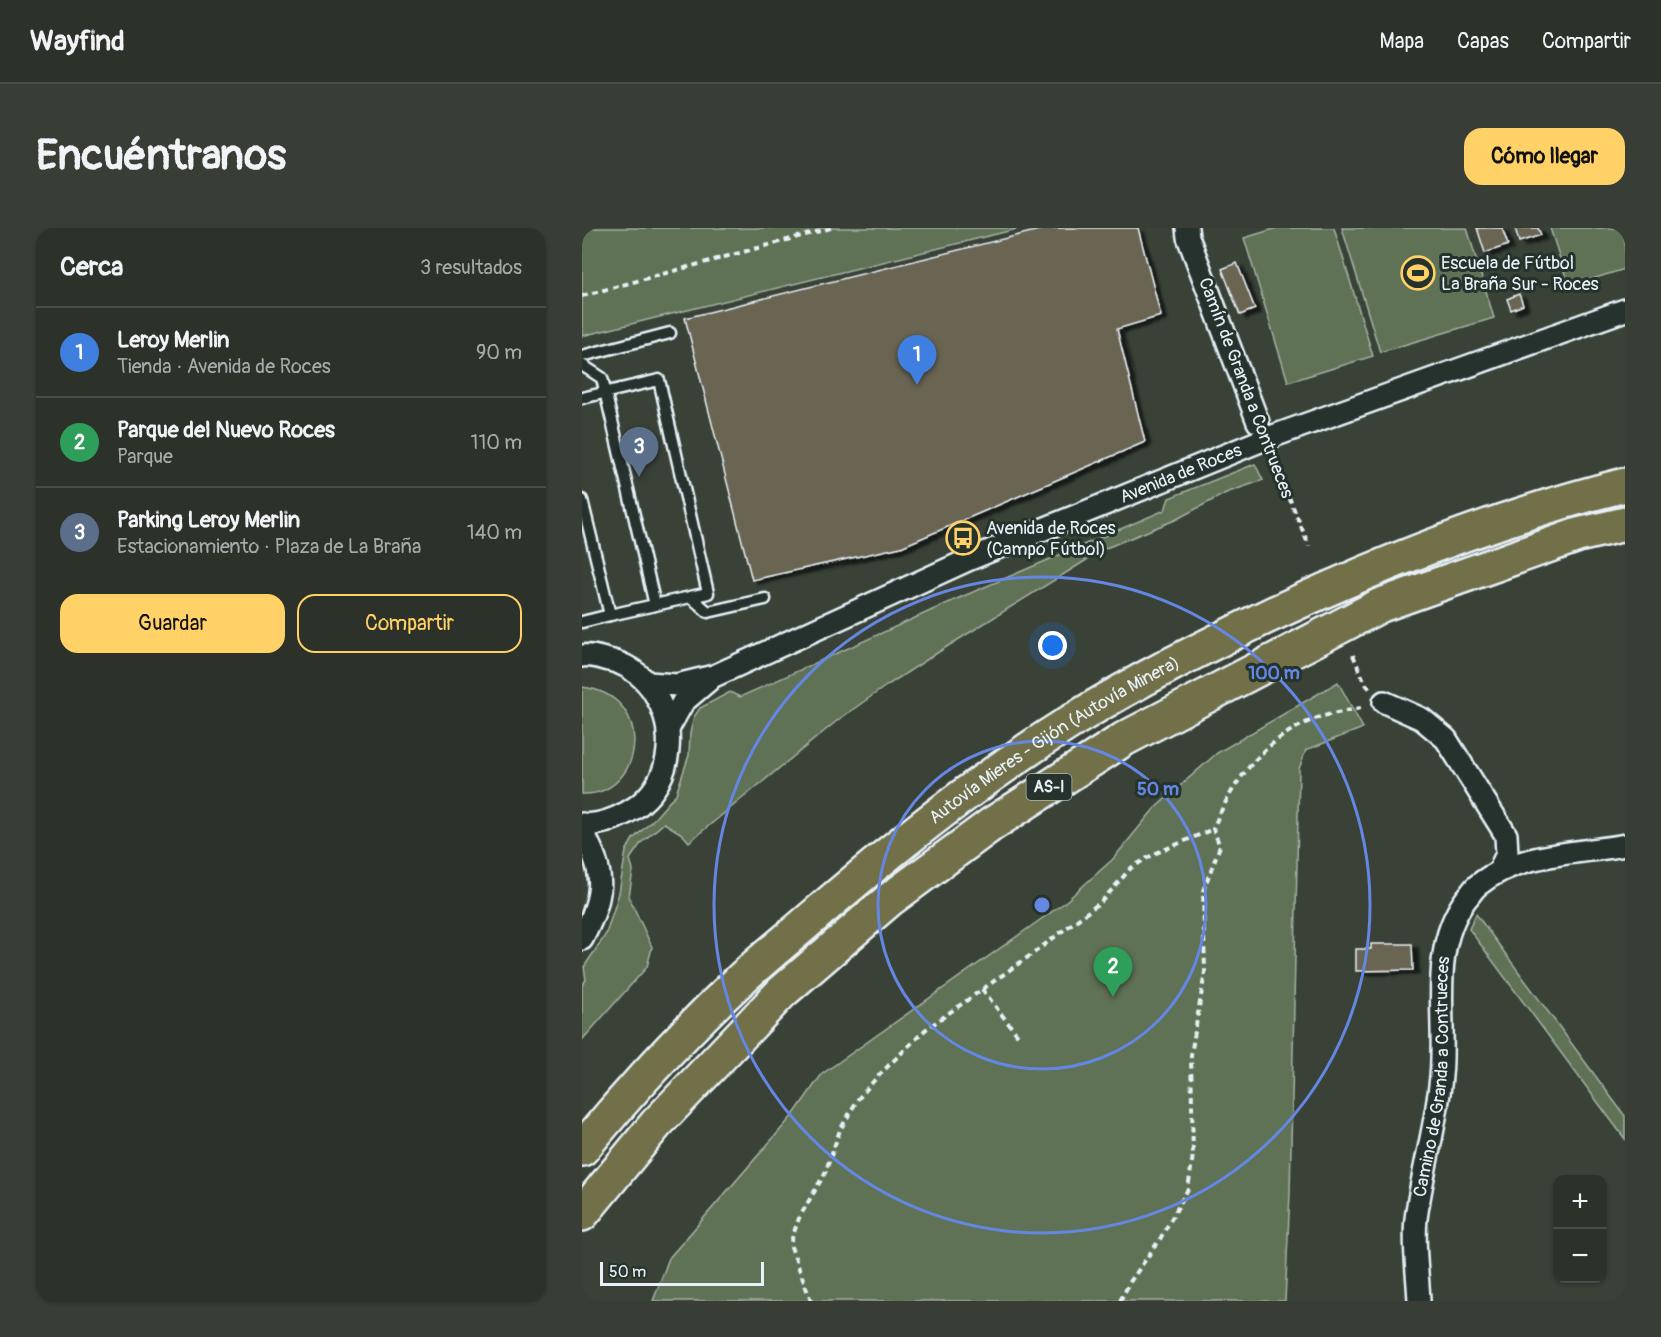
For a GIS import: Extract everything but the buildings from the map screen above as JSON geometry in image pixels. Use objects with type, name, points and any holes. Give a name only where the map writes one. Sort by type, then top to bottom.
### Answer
[{"type":"highway","points":[[1194,652],[1438,524],[1565,479],[1625,465]]},
{"type":"highway","name":"Autovía Mieres - Gijón (Autovía Minera)","points":[[582,1149],[627,1094],[737,982],[866,871],[968,792],[1076,719],[1194,652],[1323,590],[1444,540],[1570,498],[1625,485]]},
{"type":"highway","name":"AS-I","points":[[582,1214],[656,1124],[782,992],[889,900],[992,824],[1124,739],[1381,605],[1578,535],[1625,524]]},
{"type":"street","name":"Camín de Granda a Contrueces","points":[[1187,228],[1188,237],[1262,430]]},
{"type":"street","name":"Avenida de Roces","points":[[648,683],[677,685],[714,676],[970,559],[1262,430],[1625,310]]},
{"type":"street","points":[[582,656],[589,655],[625,665],[648,683],[664,708],[669,727],[668,757],[657,784],[641,803],[616,819],[589,825],[582,824]]},
{"type":"street","name":"Avenida de Roces","points":[[669,727],[683,702],[714,676]]},
{"type":"street","points":[[1384,702],[1422,719],[1446,739],[1506,835],[1507,854],[1500,871]]},
{"type":"street","points":[[582,832],[591,846],[598,866],[600,894],[582,939]]},
{"type":"street","name":"Camino de Granda a Contrueces","points":[[1419,1301],[1416,1221],[1442,1074],[1441,984],[1445,951],[1456,913],[1476,886],[1500,871],[1549,855],[1625,846]]},
{"type":"lane","points":[[582,356],[670,333]]},
{"type":"lane","points":[[582,365],[602,378],[655,605]]},
{"type":"lane","points":[[582,398],[658,380],[708,593],[582,622]]},
{"type":"lane","points":[[582,500],[610,615]]},
{"type":"lane","points":[[691,597],[708,612],[765,599]]},
{"type":"path","points":[[582,296],[831,228]]},
{"type":"path","name":"Camín de Granda a Contrueces","points":[[1262,430],[1309,546]]},
{"type":"path","points":[[1353,655],[1365,683],[1384,702]]},
{"type":"path","points":[[1120,1301],[1130,1282],[1160,1239],[1188,1189],[1193,1155],[1191,1055],[1205,972],[1203,891],[1220,846],[1214,829],[1222,808],[1246,768],[1279,737],[1316,718],[1384,702]]},
{"type":"path","points":[[811,1301],[789,1244],[799,1218],[825,1173],[840,1130],[858,1099],[925,1030],[1102,901],[1131,868],[1154,854],[1214,829]]},
{"type":"path","points":[[982,989],[1019,1037]]},
{"type":"green space","points":[[582,228],[1021,228],[582,336]]},
{"type":"green space","points":[[1277,228],[1334,228],[1373,356],[1288,382],[1244,238]]},
{"type":"green space","name":"Escuela de Fútbol La Braña Sur - Roces","points":[[1342,228],[1467,228],[1494,318],[1380,352]]},
{"type":"green space","name":"Escuela de Fútbol La Braña Sur - Roces","points":[[1550,228],[1625,228],[1625,269],[1569,286]]},
{"type":"green space","points":[[1255,464],[1263,480],[1226,493],[1175,520],[1106,548],[886,686],[838,720],[689,842],[682,834],[664,823],[641,843],[630,859],[633,870],[629,897],[652,947],[647,967],[582,1040],[582,985],[586,980],[584,967],[606,934],[619,893],[626,851],[633,839],[676,794],[689,755],[690,733],[694,717],[700,708],[730,692],[740,697],[959,598],[1165,510],[1169,498]]},
{"type":"green space","points":[[1338,682],[1363,728],[1306,750],[1299,769],[1290,1193],[1285,1301],[653,1301],[669,1258],[794,1114],[822,1074],[1064,903],[1113,859],[1154,809],[1217,753]]},
{"type":"green space","points":[[582,687],[607,694],[623,708],[632,726],[634,745],[629,764],[619,780],[603,791],[582,794]]},
{"type":"green space","points":[[1476,914],[1625,1116],[1625,1139],[1469,929]]},
{"type":"place","name":"Escuela de Fútbol La Braña Sur - Roces","points":[[1418,273]]},
{"type":"place","name":"Leroy Merlin","points":[[917,385]]},
{"type":"place","name":"Parking Leroy Merlin","points":[[639,477]]},
{"type":"place","name":"Avenida de Roces (Campo Fútbol)","points":[[963,538]]},
{"type":"place","name":"Parque del Nuevo Roces","points":[[1113,997]]}]
